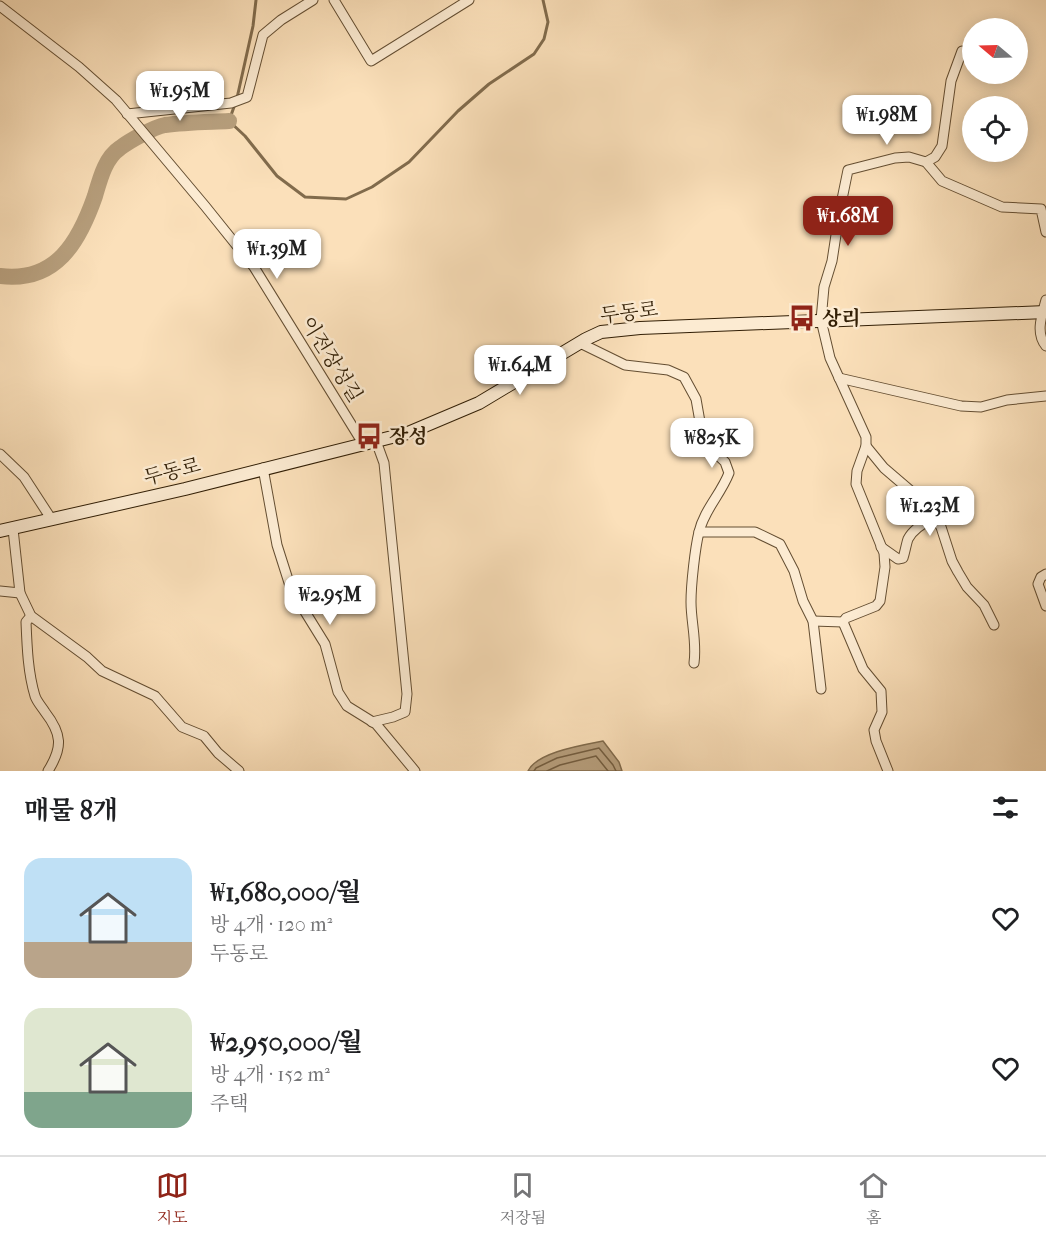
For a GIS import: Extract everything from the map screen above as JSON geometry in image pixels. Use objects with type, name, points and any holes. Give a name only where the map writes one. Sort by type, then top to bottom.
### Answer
[{"type":"main road","name":"두동로","points":[[0,531],[185,489],[408,433],[479,403],[601,332],[640,328],[1045,308]]},
{"type":"street","points":[[129,117],[231,103],[247,97],[263,35],[281,20],[313,0]]},
{"type":"street","points":[[334,0],[371,61],[469,0]]},
{"type":"street","name":"이전장성길","points":[[0,6],[79,67],[116,100],[206,206],[254,267],[384,463],[407,694],[405,712],[372,722]]},
{"type":"street","points":[[926,162],[935,157],[942,147],[951,81],[962,51]]},
{"type":"street","points":[[813,621],[843,622],[846,618],[876,606],[880,602],[885,567],[881,548],[856,484],[857,471],[866,447],[866,437],[830,358],[821,320],[824,287],[832,261],[849,170],[895,158],[909,157],[926,162],[942,182],[1002,207],[1041,209],[1046,232]]},
{"type":"street","points":[[1045,308],[1040,337],[1046,346]]},
{"type":"street","points":[[580,343],[625,365],[663,369],[676,372],[684,377],[696,399],[703,439],[725,462],[729,473],[724,486],[704,516],[699,532],[691,601],[696,652],[694,663]]},
{"type":"street","points":[[839,378],[971,407],[1046,396]]},
{"type":"street","points":[[866,447],[884,468],[926,504],[941,527],[958,572],[967,587],[984,605],[994,625]]},
{"type":"street","points":[[0,454],[24,477],[52,519]]},
{"type":"street","points":[[263,468],[277,545],[291,589],[325,644],[338,692],[347,705],[372,722],[415,771]]},
{"type":"street","points":[[881,548],[898,559],[903,558],[912,534],[935,517]]},
{"type":"street","points":[[13,528],[20,593],[31,616],[87,657],[102,671],[155,696],[182,727],[204,736],[239,771]]},
{"type":"street","points":[[699,532],[754,532],[780,544],[794,571],[802,602],[813,621],[821,688]]},
{"type":"street","points":[[1046,574],[1041,577],[1038,584],[1046,606]]},
{"type":"street","points":[[0,591],[20,593]]},
{"type":"street","points":[[31,616],[26,622],[28,660],[36,699],[56,725],[59,741],[56,758],[48,771]]},
{"type":"street","points":[[843,622],[863,669],[881,691],[882,712],[874,730],[888,771]]},
{"type":"water","points":[[603,741],[619,762],[622,771],[528,771],[533,764],[550,754]]},
{"type":"waterway","points":[[237,98],[253,26],[256,0]]},
{"type":"waterway","points":[[235,104],[229,121],[245,136],[277,176],[305,197],[346,199],[372,187],[409,162],[458,111],[489,84],[534,54],[544,39],[548,22],[543,0]]},
{"type":"waterway","points":[[0,276],[36,273],[50,266],[62,256],[73,243],[89,213],[110,157],[124,145],[160,126],[229,121]]},
{"type":"place","name":"상리","points":[[802,318]]},
{"type":"place","name":"장성","points":[[369,436]]}]
